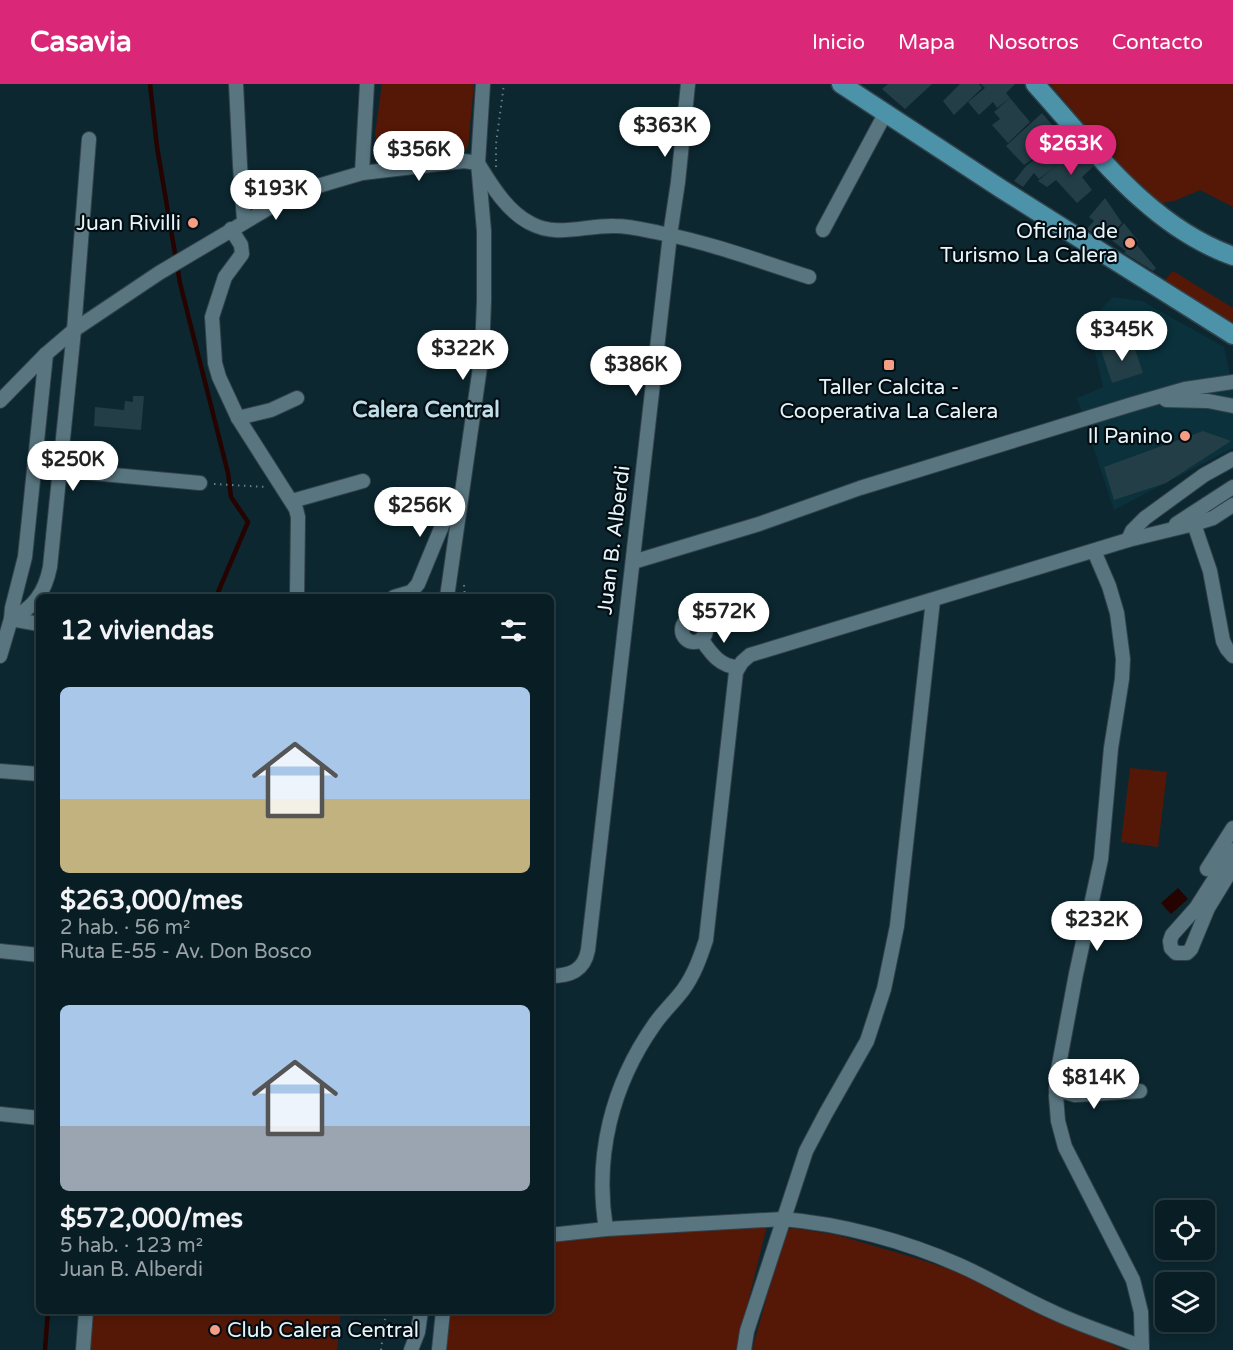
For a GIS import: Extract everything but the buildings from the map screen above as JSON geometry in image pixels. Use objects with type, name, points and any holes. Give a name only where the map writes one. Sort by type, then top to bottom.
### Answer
[{"type":"main road","points":[[841,84],[1172,298],[1233,334]]},
{"type":"main road","points":[[1035,84],[1147,204],[1183,232],[1233,256]]},
{"type":"street","points":[[236,84],[244,220]]},
{"type":"street","points":[[362,173],[368,84]]},
{"type":"street","points":[[447,594],[478,391],[484,301],[484,231],[478,164],[483,84]]},
{"type":"street","name":"Juan B. Alberdi","points":[[554,976],[576,972],[583,966],[588,950],[688,84]]},
{"type":"street","points":[[823,230],[885,114]]},
{"type":"street","points":[[40,594],[47,583],[74,330],[89,139]]},
{"type":"street","points":[[0,401],[46,354],[74,330],[159,273],[244,220],[294,193],[362,173],[464,161],[478,164],[497,192],[516,213],[528,223],[543,229],[572,231],[612,226],[628,227],[696,240],[808,277]]},
{"type":"street","points":[[231,229],[241,244],[242,254],[225,277],[212,317],[215,363],[238,418],[292,501],[298,517],[297,594]]},
{"type":"street","points":[[1,648],[11,619],[26,557],[46,354]]},
{"type":"street","points":[[633,562],[759,524],[860,488],[1185,389],[1233,382]]},
{"type":"street","points":[[238,418],[271,410],[297,398]]},
{"type":"street","points":[[1152,399],[1208,401],[1233,406]]},
{"type":"street","points":[[1128,540],[1132,531],[1145,518],[1204,475],[1233,459]]},
{"type":"street","points":[[59,470],[200,483]]},
{"type":"street","points":[[292,501],[363,481]]},
{"type":"street","points":[[1170,529],[1233,487]]},
{"type":"street","points":[[606,1229],[602,1193],[603,1161],[613,1106],[623,1078],[637,1050],[655,1023],[684,989],[694,973],[706,940],[738,667],[750,655],[1128,540],[1194,524],[1213,518],[1233,505]]},
{"type":"street","points":[[404,594],[411,592],[418,584],[444,521],[460,506]]},
{"type":"street","points":[[1194,524],[1210,571],[1223,641],[1233,656]]},
{"type":"street","points":[[554,1235],[606,1229],[783,1218],[810,1221],[931,1254],[959,1265],[1054,1313],[1142,1349],[1141,1312],[1133,1280],[1065,1147],[1058,1121],[1056,1089],[1076,974],[1100,866],[1111,748],[1122,679],[1123,659],[1117,613],[1109,586],[1094,551]]},
{"type":"street","points":[[11,619],[24,612],[36,600]]},
{"type":"street","points":[[744,1350],[747,1331],[783,1218],[814,1135],[867,1041],[884,989],[897,926],[933,600]]},
{"type":"street","points":[[11,619],[36,623]]},
{"type":"street","points":[[702,639],[721,663],[738,667]]},
{"type":"street","points":[[0,771],[36,774]]},
{"type":"street","points":[[1207,869],[1233,828]]},
{"type":"street","points":[[1233,850],[1196,908],[1172,935],[1170,941],[1176,953],[1187,953],[1191,949],[1213,898],[1233,867]]},
{"type":"street","points":[[0,951],[36,955]]},
{"type":"street","points":[[1056,1089],[1075,1095],[1140,1091]]},
{"type":"street","points":[[0,1114],[36,1118]]},
{"type":"street","points":[[82,1350],[86,1314]]},
{"type":"street","points":[[411,1350],[418,1332],[421,1314]]},
{"type":"street","points":[[440,1350],[443,1314]]},
{"type":"path","points":[[200,483],[260,488]]},
{"type":"path","points":[[381,1350],[386,1314]]},
{"type":"shaded area","points":[[382,84],[474,84],[468,147],[460,154],[391,162],[378,149],[375,134]]},
{"type":"shaded area","points":[[1050,84],[1233,84],[1233,207],[1200,190],[1174,201],[1162,203],[1117,162]]},
{"type":"shaded area","points":[[1173,271],[1233,308],[1233,325],[1163,282]]},
{"type":"shaded area","points":[[1113,297],[1142,301],[1224,347],[1233,388],[1233,448],[1114,510],[1077,398],[1103,387],[1088,322]]},
{"type":"shaded area","points":[[1130,768],[1167,772],[1158,847],[1121,842]]},
{"type":"shaded area","points":[[1178,888],[1188,899],[1171,914],[1161,903]]},
{"type":"shaded area","points":[[767,1226],[736,1350],[445,1350],[450,1314],[554,1314],[554,1240]]},
{"type":"shaded area","points":[[793,1228],[837,1235],[960,1273],[1124,1350],[752,1350],[785,1231]]},
{"type":"shaded area","name":"Club Calera Central","points":[[94,1314],[341,1314],[337,1350],[89,1350]]},
{"type":"waterway","points":[[150,84],[157,147],[180,283],[228,473],[231,497],[248,522],[217,594]]},
{"type":"waterway","points":[[45,1349],[48,1314]]},
{"type":"place","name":"Juan Rivilli","points":[[193,223]]},
{"type":"place","name":"Oficina de Turismo La Calera","points":[[1130,243]]},
{"type":"place","name":"Taller Calcita - Cooperativa La Calera","points":[[889,365]]},
{"type":"place","name":"Il Panino","points":[[1185,436]]},
{"type":"place","name":"Club Calera Central","points":[[215,1330]]},
{"type":"district","name":"Calera Central","points":[[426,410]]}]
